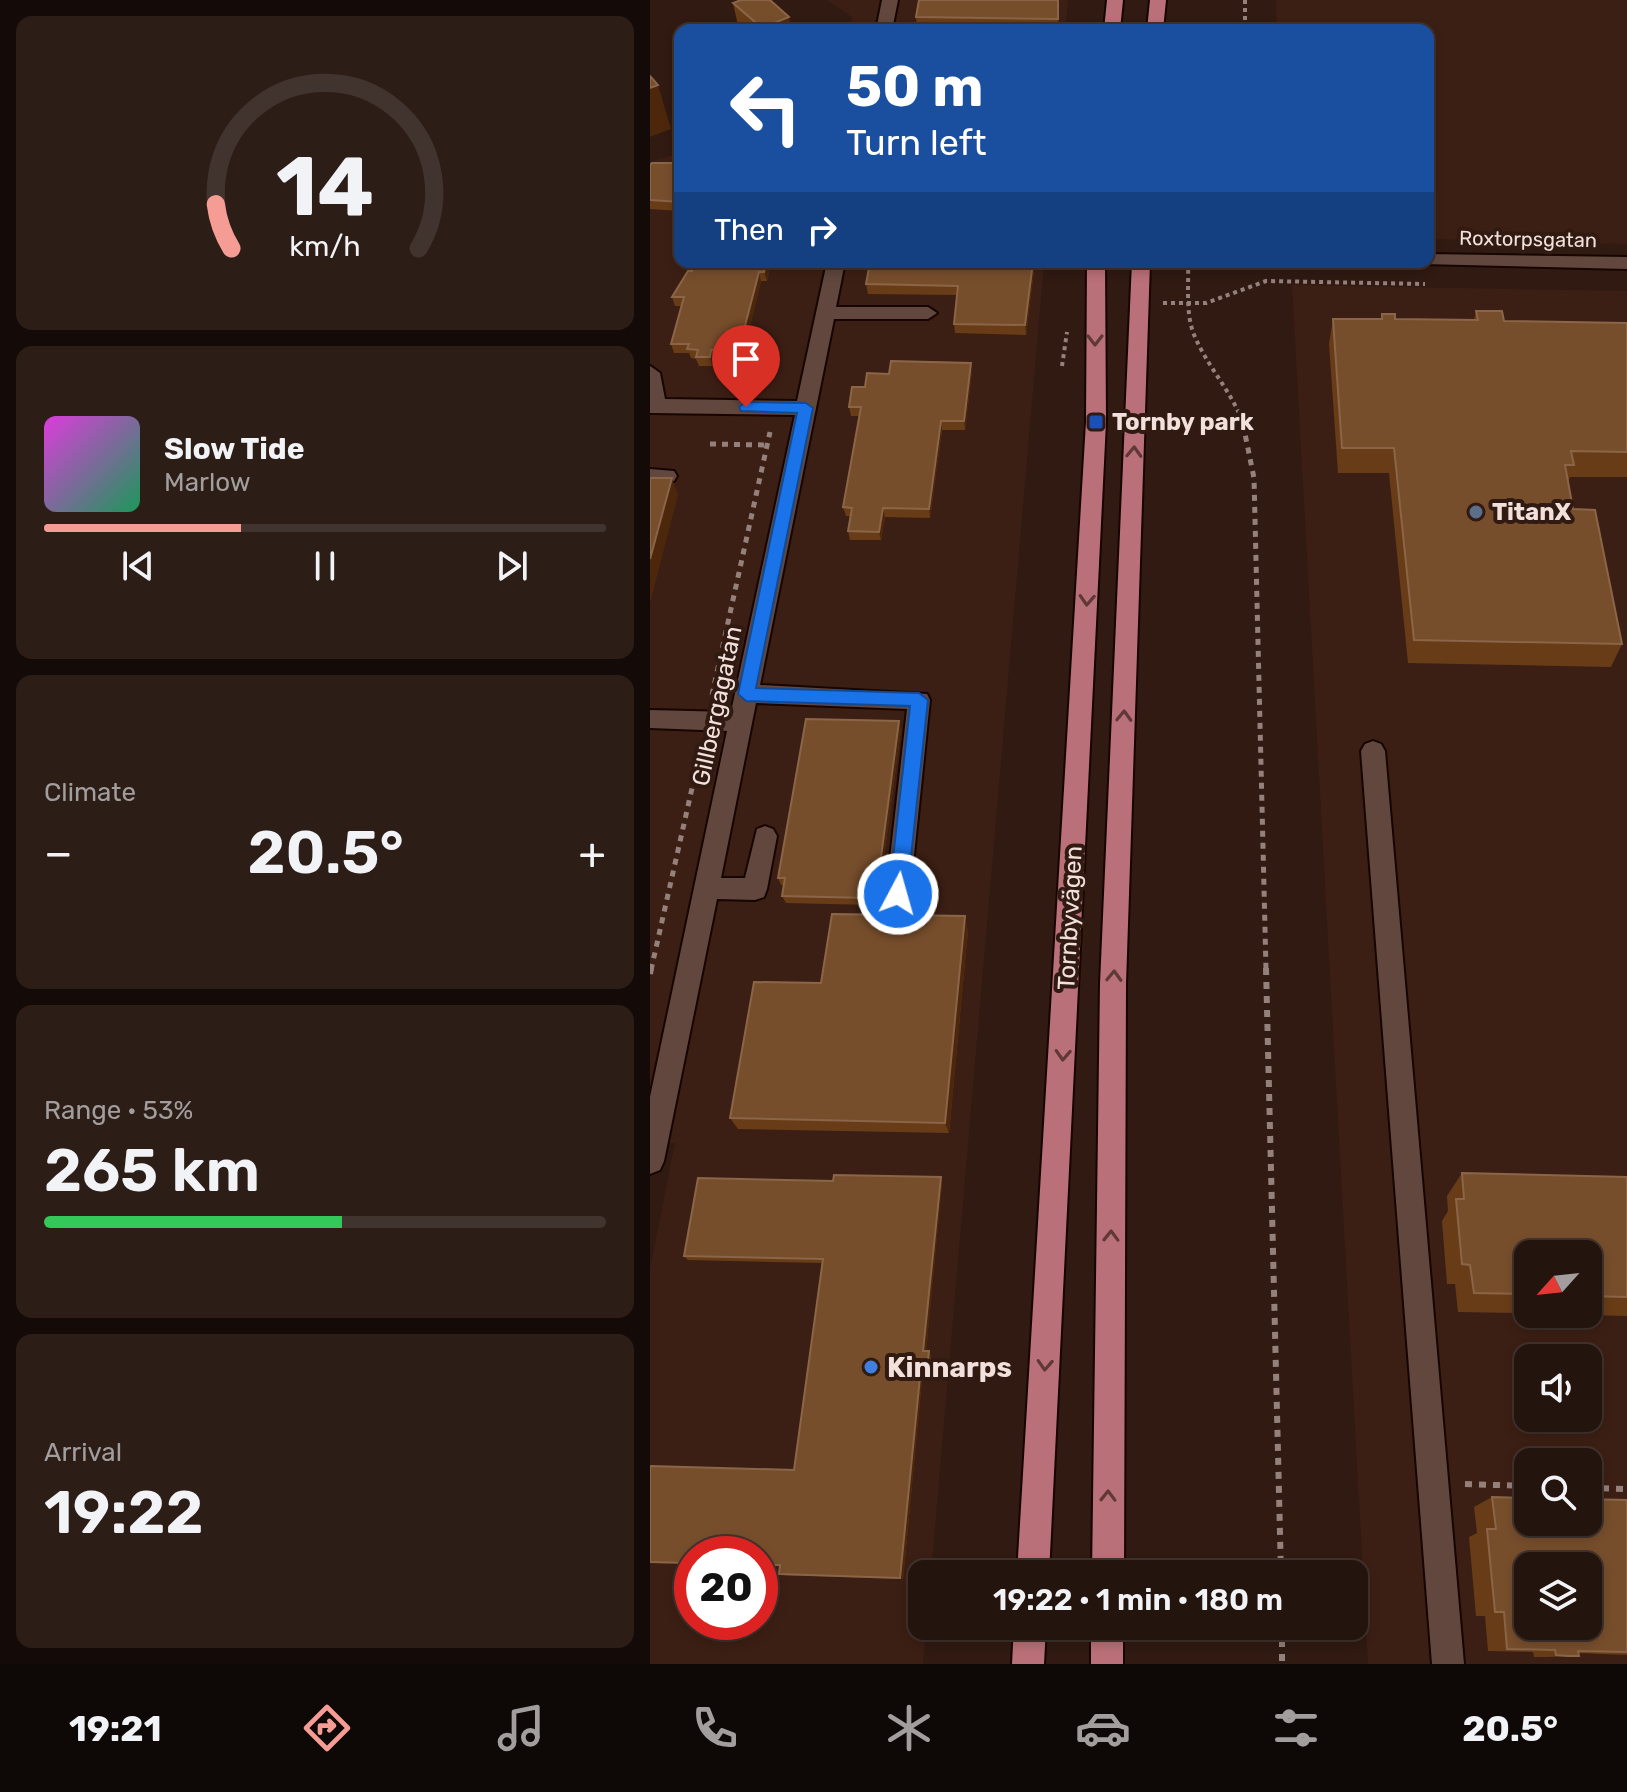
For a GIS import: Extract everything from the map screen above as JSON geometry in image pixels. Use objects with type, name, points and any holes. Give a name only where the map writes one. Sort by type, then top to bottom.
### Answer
[{"type":"main road","points":[[1113,24],[1115,0]]},
{"type":"main road","points":[[1156,24],[1158,0]]},
{"type":"main road","name":"Tornbyvägen","points":[[1034,1560],[1096,422],[1096,268]]},
{"type":"main road","name":"Tornbyvägen","points":[[1108,1560],[1113,984],[1141,268]]},
{"type":"main road","points":[[1028,1664],[1029,1640]]},
{"type":"main road","points":[[1107,1640],[1107,1664]]},
{"type":"street","points":[[885,24],[890,0]]},
{"type":"street","name":"Roxtorpsgatan","points":[[1434,260],[1627,263]]},
{"type":"street","name":"Gillbergagatan","points":[[650,1161],[835,268]]},
{"type":"street","points":[[825,313],[928,313]]},
{"type":"street","points":[[650,373],[654,406],[806,408]]},
{"type":"street","points":[[746,694],[919,700],[898,894]]},
{"type":"street","points":[[650,719],[741,722]]},
{"type":"street","points":[[1373,751],[1448,1664]]},
{"type":"street","points":[[707,888],[755,889],[765,836]]},
{"type":"path","points":[[1245,0],[1245,24]]},
{"type":"path","points":[[1188,268],[1188,303],[1195,337],[1231,395],[1243,424],[1254,478],[1281,1560]]},
{"type":"path","points":[[1188,303],[1206,303],[1266,281],[1426,284]]},
{"type":"path","points":[[650,974],[776,408]]},
{"type":"path","points":[[710,444],[767,445]]},
{"type":"path","points":[[1433,1483],[1514,1486]]},
{"type":"path","points":[[1602,1488],[1627,1489]]},
{"type":"path","points":[[1282,1640],[1282,1664]]},
{"type":"shaded area","points":[[827,0],[1068,0],[1066,24],[851,24],[852,17]]},
{"type":"shaded area","points":[[1276,0],[1627,0],[1627,244],[1434,239],[1434,24],[1277,24]]},
{"type":"shaded area","points":[[674,155],[674,268],[1043,268],[932,1560],[908,1560],[908,1640],[925,1640],[923,1664],[650,1664],[650,1269],[675,1143],[650,1143],[650,162]]},
{"type":"shaded area","points":[[1292,285],[1627,291],[1627,1664],[1368,1664],[1368,1560],[1362,1560]]},
{"type":"building","points":[[770,0],[789,17],[772,24],[757,24],[733,3]]},
{"type":"building","points":[[919,0],[1058,0],[1058,19],[916,17]]},
{"type":"building","points":[[650,76],[658,85],[650,88]]},
{"type":"building","points":[[674,163],[674,202],[650,200],[650,165]]},
{"type":"building","points":[[693,268],[765,268],[764,272],[759,272],[740,345],[723,345],[721,350],[711,350],[710,357],[696,357],[698,350],[687,349],[689,344],[671,344],[684,297],[672,297],[688,271]]},
{"type":"building","points":[[869,268],[1032,268],[1025,325],[954,324],[958,286],[866,284]]},
{"type":"building","name":"TitanX","points":[[1476,311],[1502,311],[1504,321],[1627,323],[1627,452],[1571,451],[1574,465],[1565,465],[1573,509],[1595,510],[1622,644],[1414,640],[1394,448],[1342,448],[1333,319],[1382,319],[1382,314],[1395,314],[1395,319],[1478,320]]},
{"type":"building","points":[[891,361],[971,363],[964,421],[941,421],[929,509],[883,508],[879,532],[848,531],[852,508],[843,507],[861,407],[849,407],[852,387],[865,387],[867,373],[889,374]]},
{"type":"building","points":[[650,478],[672,478],[650,559]]},
{"type":"building","points":[[806,719],[899,721],[878,880],[871,879],[868,898],[782,896],[785,878],[778,878]]},
{"type":"building","points":[[832,914],[965,916],[945,1123],[730,1118],[754,982],[821,983]]},
{"type":"building","points":[[1462,1173],[1627,1177],[1627,1297],[1602,1296],[1602,1240],[1514,1240],[1514,1294],[1474,1293],[1470,1265],[1462,1264],[1456,1199],[1464,1199]]},
{"type":"building","name":"Kinnarps","points":[[834,1175],[941,1177],[923,1351],[929,1351],[926,1377],[920,1377],[900,1578],[779,1574],[778,1536],[674,1536],[674,1563],[650,1562],[650,1466],[794,1470],[823,1259],[684,1256],[698,1178],[833,1181]]},
{"type":"building","points":[[1492,1497],[1514,1498],[1514,1536],[1602,1536],[1602,1499],[1627,1500],[1627,1652],[1578,1651],[1579,1656],[1568,1656],[1556,1655],[1555,1650],[1507,1649],[1504,1612],[1495,1612],[1487,1529],[1496,1529]]},
{"type":"place","name":"Tornby park","points":[[1096,422]]},
{"type":"place","name":"TitanX","points":[[1476,512]]},
{"type":"place","name":"Kinnarps","points":[[871,1367]]},
{"type":"route","points":[[746,407],[806,408],[746,694],[919,700],[898,894]]}]
